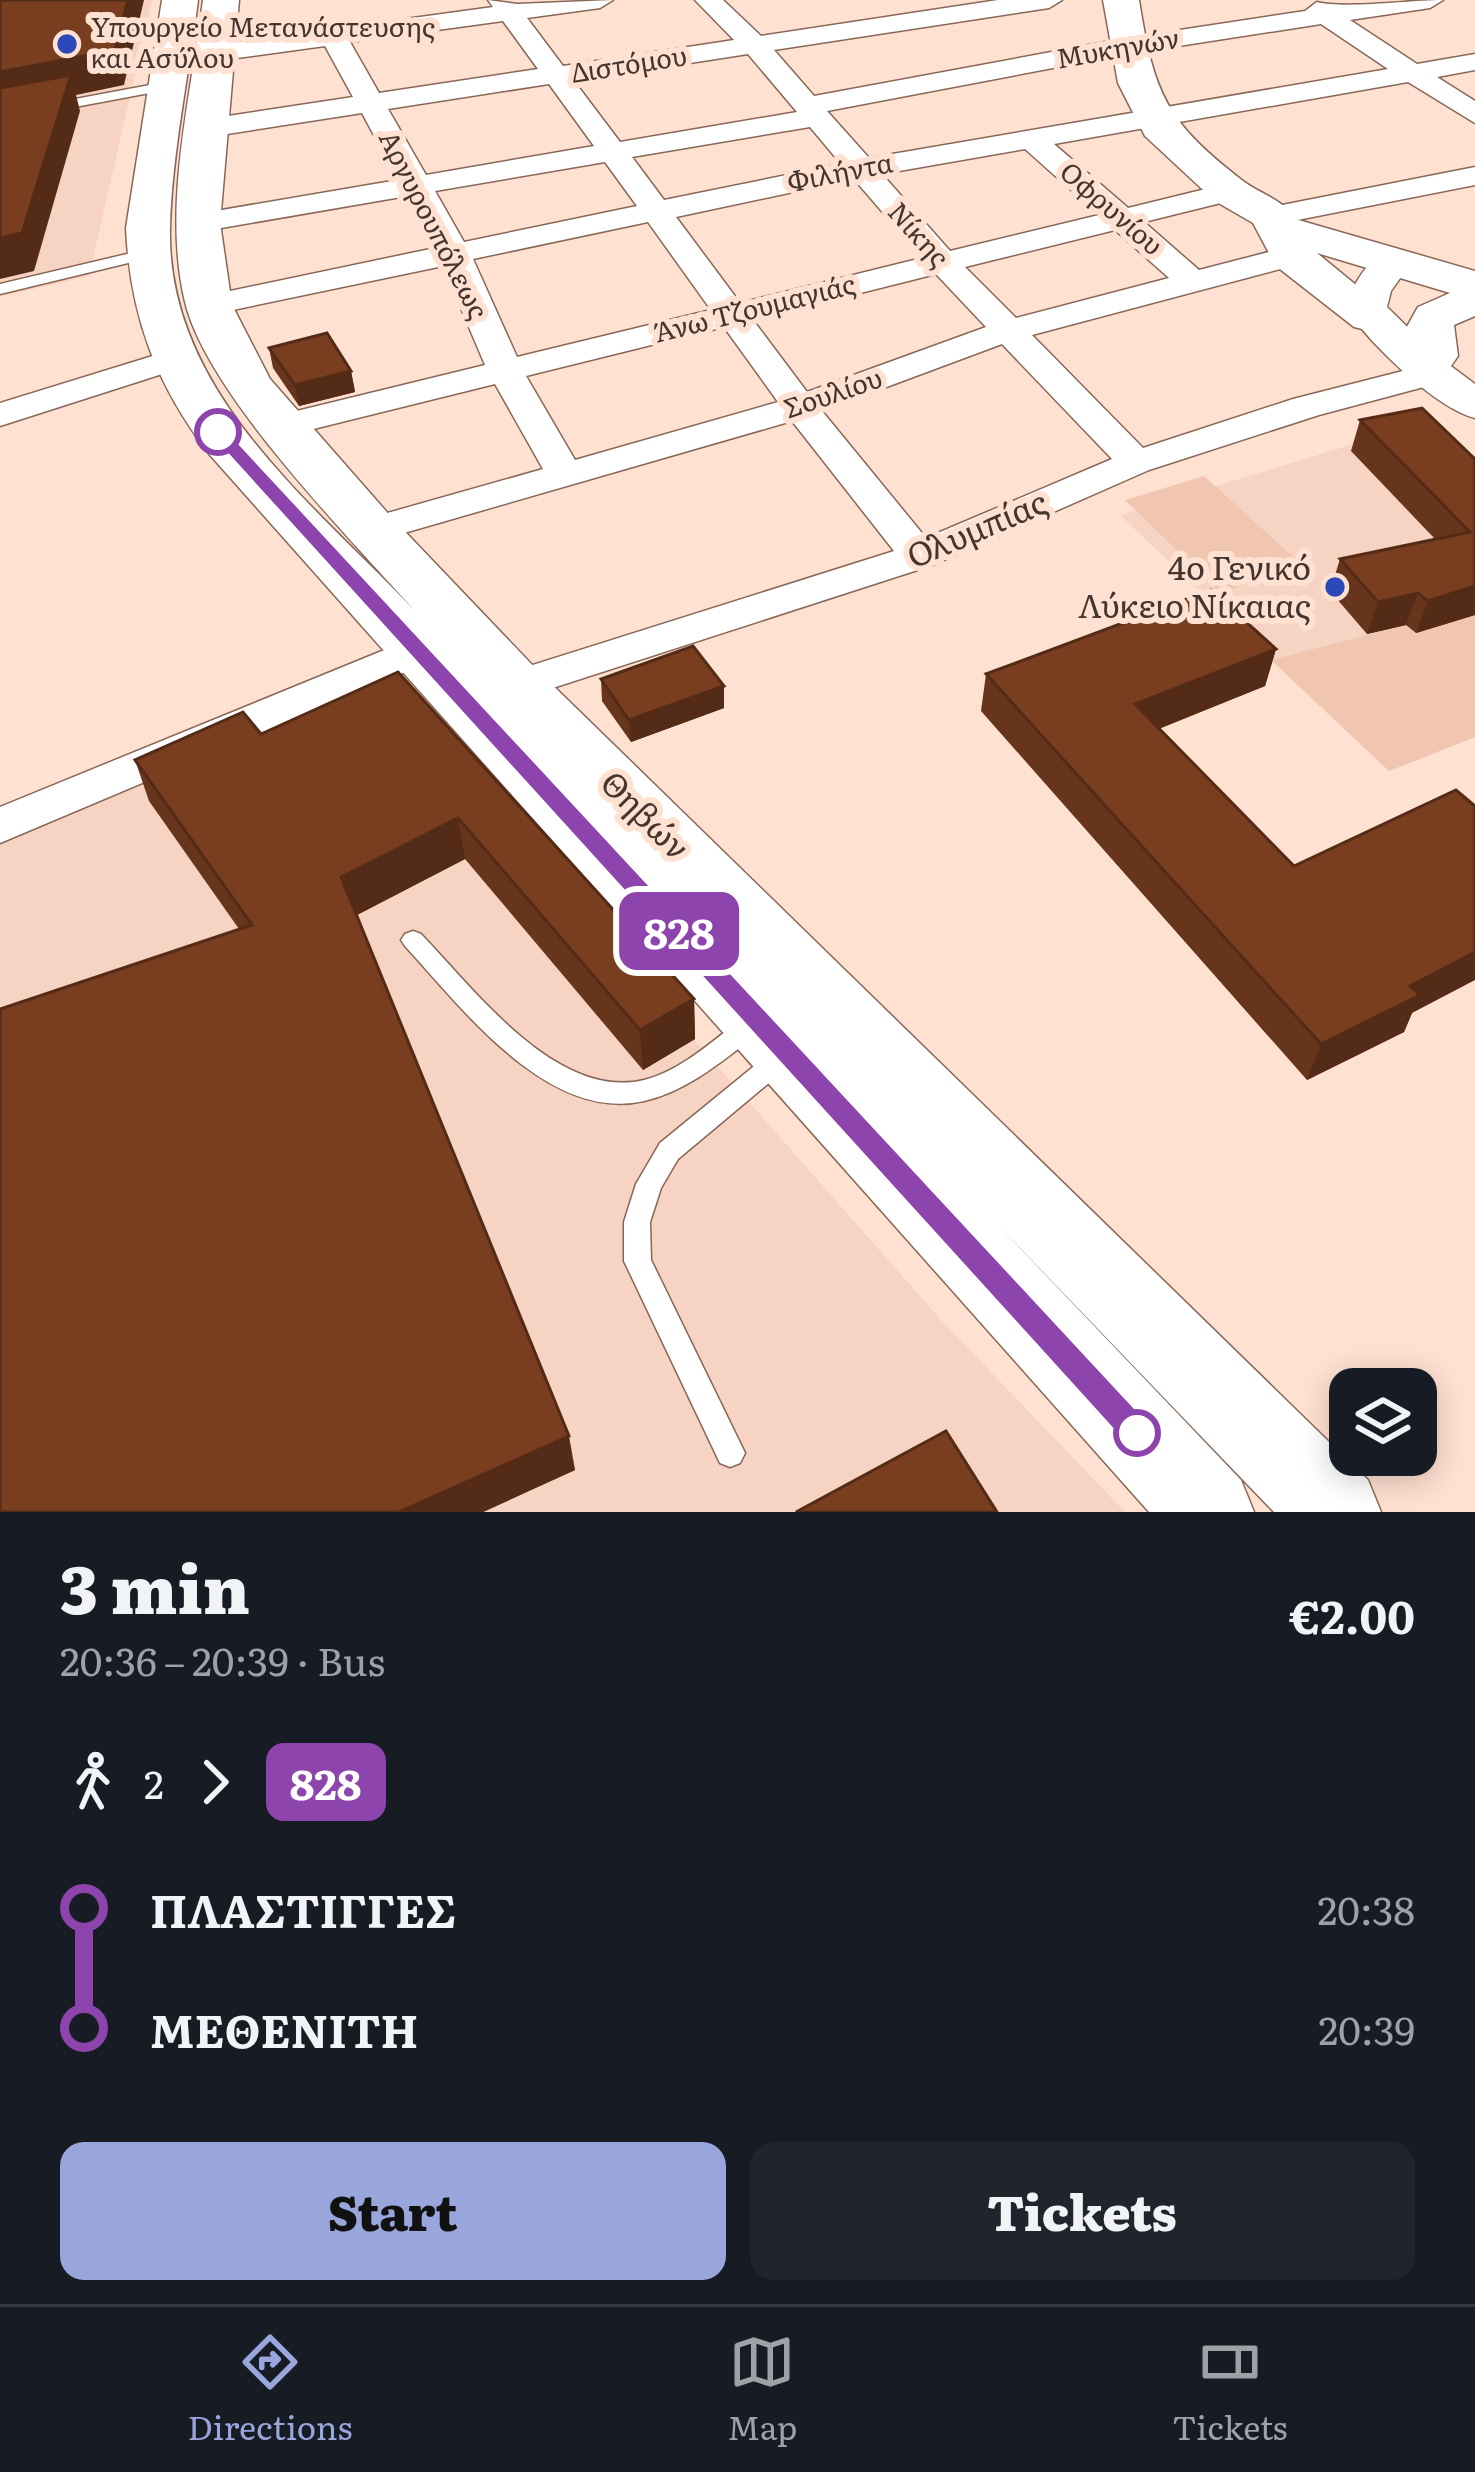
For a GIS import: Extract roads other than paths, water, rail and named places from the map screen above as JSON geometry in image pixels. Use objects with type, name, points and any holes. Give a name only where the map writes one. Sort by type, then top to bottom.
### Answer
[{"type":"main road","name":"Θηβών","points":[[181,0],[166,86],[148,254],[158,316],[172,360],[218,432],[1209,1512]]},
{"type":"main road","name":"Θηβών","points":[[221,0],[198,224],[209,305],[226,347],[280,426],[516,685],[1336,1512]]},
{"type":"main road","points":[[1120,0],[1127,46],[1150,115],[1371,317]]},
{"type":"main road","points":[[1279,233],[1475,286]]},
{"type":"main road","points":[[1436,365],[1426,338],[1431,321],[1450,307],[1475,302]]},
{"type":"street","points":[[215,53],[506,6],[599,0]]},
{"type":"street","name":"Νίκης","points":[[708,0],[755,45],[943,263],[1136,462]]},
{"type":"street","points":[[897,0],[919,20]]},
{"type":"street","name":"Διστόμου","points":[[208,128],[1049,0]]},
{"type":"street","points":[[1302,0],[1475,114]]},
{"type":"street","name":"Μυκηνών","points":[[198,224],[610,152],[1127,46],[1430,0]]},
{"type":"street","points":[[506,6],[800,407],[919,556]]},
{"type":"street","name":"Αργυρουπόλεως","points":[[334,37],[455,255],[505,370],[566,476]]},
{"type":"street","name":"Φιλήντα","points":[[209,305],[860,169],[1475,62]]},
{"type":"street","name":"Οφρυνίου","points":[[1029,137],[1192,281]]},
{"type":"street","name":"Σουλίου","points":[[373,530],[800,407],[1006,331],[1192,281],[1279,233],[1475,176]]},
{"type":"street","name":"Άνω Τζουμαγιάς","points":[[280,426],[1230,192]]},
{"type":"street","points":[[1405,267],[1365,304],[1371,317],[1421,364],[1436,365]]},
{"type":"street","points":[[1405,267],[1397,316],[1475,405]]},
{"type":"street","points":[[0,415],[172,360]]},
{"type":"street","name":"Ολυμπίας","points":[[516,685],[919,556],[1136,462],[1436,365]]},
{"type":"street","points":[[0,826],[421,650]]},
{"type":"lane","points":[[0,117],[166,86]]},
{"type":"lane","points":[[0,289],[148,254]]},
{"type":"lane","points":[[413,940],[543,1069],[586,1089],[640,1093],[774,1035]]},
{"type":"lane","points":[[730,1453],[638,1262],[638,1222],[649,1184],[669,1151],[774,1035]]},
{"type":"place","name":"Υπουργείο Μετανάστευσης και Ασύλου","points":[[67,44]]},
{"type":"place","name":"4ο Γενικό Λύκειο Νίκαιας","points":[[1335,587]]}]
